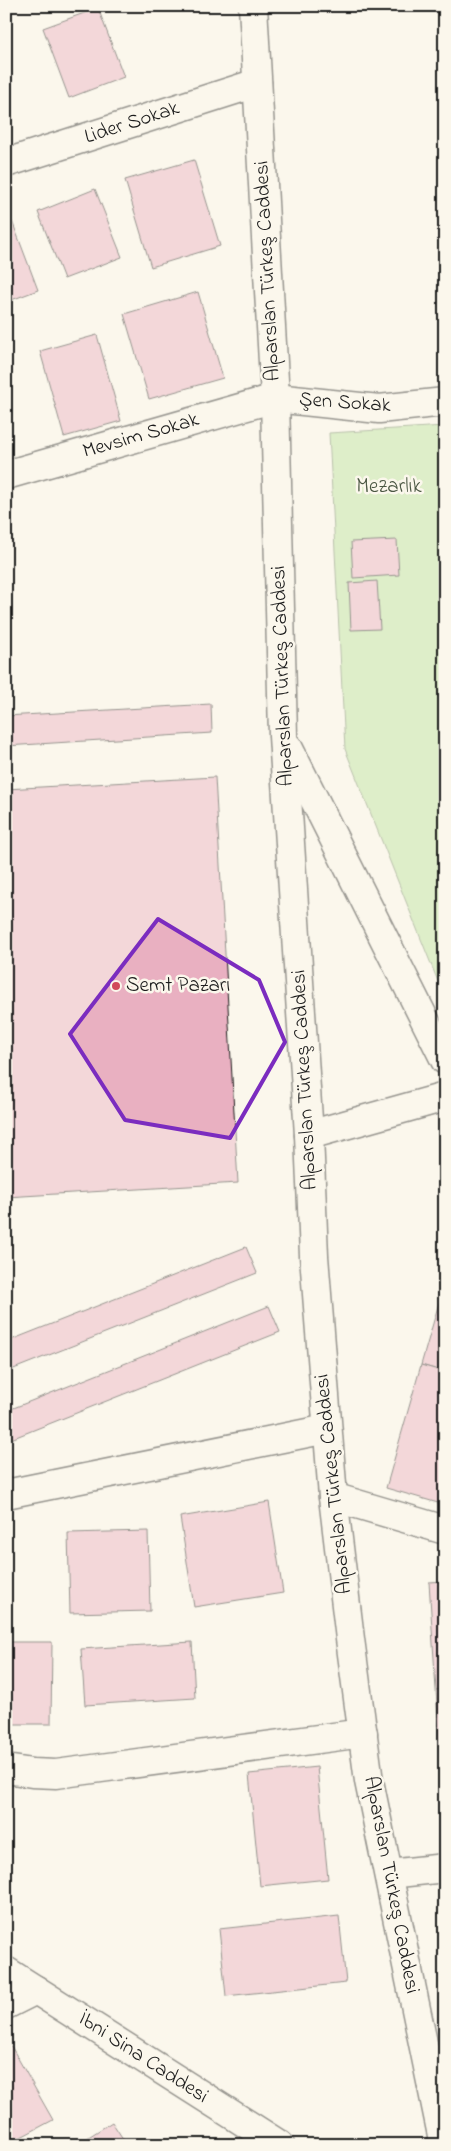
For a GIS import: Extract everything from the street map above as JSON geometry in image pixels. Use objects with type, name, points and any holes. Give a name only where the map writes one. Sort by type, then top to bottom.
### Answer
[{"type":"street","name":"Alparslan Türkeş Caddesi","points":[[252,6],[275,398],[283,736],[309,1135],[314,1256],[333,1497],[369,1781],[389,1874],[435,2058],[444,2145]]},
{"type":"street","name":"Lider Sokak","points":[[6,163],[257,82]]},
{"type":"street","name":"Şen Sokak","points":[[275,398],[380,409],[445,402]]},
{"type":"street","name":"Mevsim Sokak","points":[[6,475],[275,398]]},
{"type":"street","points":[[283,736],[445,1060]]},
{"type":"street","points":[[309,1135],[445,1098]]},
{"type":"street","points":[[6,1494],[327,1429]]},
{"type":"street","points":[[333,1497],[445,1530]]},
{"type":"street","points":[[6,1769],[32,1774],[56,1774],[362,1734]]},
{"type":"street","points":[[389,1874],[445,1868]]},
{"type":"street","name":"İbni Sina Caddesi","points":[[6,1971],[273,2144]]},
{"type":"street","points":[[6,2005],[36,1990]]},
{"type":"highlighted area","points":[[158,919],[259,980],[285,1042],[230,1138],[125,1120],[70,1034]]},
{"type":"green space","name":"Mezarlık","points":[[445,426],[445,999],[345,749],[329,433]]},
{"type":"building","points":[[98,8],[124,77],[69,98],[43,28]]},
{"type":"building","points":[[194,160],[220,246],[151,267],[125,180]]},
{"type":"building","points":[[95,189],[122,257],[64,279],[38,212]]},
{"type":"building","points":[[12,221],[38,290],[6,302],[6,224]]},
{"type":"building","points":[[198,292],[223,378],[149,399],[124,314]]},
{"type":"building","points":[[97,335],[121,421],[64,437],[40,351]]},
{"type":"building","points":[[397,540],[399,575],[353,578],[351,542]]},
{"type":"building","points":[[377,581],[380,629],[351,630],[349,583]]},
{"type":"building","points":[[211,704],[212,733],[6,746],[6,716]]},
{"type":"building","name":"Semt Pazarı","points":[[215,777],[238,1183],[6,1197],[6,789]]},
{"type":"building","points":[[246,1247],[257,1273],[6,1372],[6,1342]]},
{"type":"building","points":[[445,1282],[445,1372],[421,1365]]},
{"type":"building","points":[[269,1306],[280,1332],[6,1441],[6,1411]]},
{"type":"building","points":[[421,1365],[445,1372],[445,1505],[386,1488]]},
{"type":"building","points":[[269,1502],[283,1593],[194,1607],[180,1517]]},
{"type":"building","points":[[148,1531],[150,1611],[70,1613],[68,1533]]},
{"type":"building","points":[[445,1581],[445,1689],[436,1690],[429,1582]]},
{"type":"building","points":[[6,1642],[52,1642],[51,1724],[6,1724]]},
{"type":"building","points":[[192,1642],[195,1698],[85,1705],[81,1649]]},
{"type":"building","points":[[445,1689],[445,1751],[440,1752],[436,1690]]},
{"type":"building","points":[[445,1751],[445,1820],[440,1752]]},
{"type":"building","points":[[317,1767],[328,1879],[260,1886],[249,1774]]},
{"type":"building","points":[[339,1916],[346,1983],[226,1996],[219,1929]]},
{"type":"building","points":[[11,2046],[53,2120],[6,2145],[6,2048]]},
{"type":"building","points":[[112,2122],[127,2145],[76,2145]]},
{"type":"place","name":"Semt Pazarı","points":[[116,986]]}]
